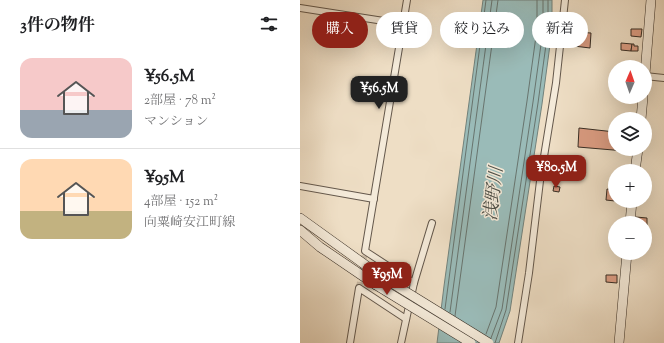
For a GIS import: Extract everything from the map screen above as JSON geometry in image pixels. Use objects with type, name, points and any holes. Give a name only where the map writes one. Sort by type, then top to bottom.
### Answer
[{"type":"main road","points":[[646,60],[651,0]]},
{"type":"main road","points":[[300,218],[382,277],[489,343]]},
{"type":"main road","points":[[300,230],[320,247],[376,285],[471,343]]},
{"type":"main road","points":[[618,343],[626,260]]},
{"type":"street","points":[[405,12],[407,0]]},
{"type":"street","points":[[518,343],[530,274],[540,181],[556,83],[565,0]]},
{"type":"street","points":[[300,8],[376,20]]},
{"type":"street","points":[[399,48],[365,251],[414,283]]},
{"type":"street","points":[[652,76],[664,78]]},
{"type":"street","points":[[300,186],[374,199]]},
{"type":"street","points":[[401,343],[414,283],[432,223]]},
{"type":"street","points":[[350,343],[359,288],[406,319]]},
{"type":"water","name":"浅野川","points":[[483,0],[552,0],[552,12],[532,12],[532,48],[550,48],[510,311],[499,343],[437,343],[476,48],[524,48],[524,12],[481,12]]},
{"type":"building","points":[[631,29],[642,29],[641,37],[631,36]]},
{"type":"building","points":[[588,33],[591,33],[590,48],[588,48]]},
{"type":"building","points":[[621,43],[632,44],[631,51],[621,50]]},
{"type":"building","points":[[632,44],[634,44],[634,46],[638,46],[638,51],[631,51]]},
{"type":"building","points":[[579,128],[608,131],[608,150],[578,147]]},
{"type":"building","points":[[554,186],[560,187],[559,192],[553,191]]},
{"type":"building","points":[[607,189],[608,189],[608,200],[606,200]]},
{"type":"building","points":[[606,275],[617,275],[617,283],[606,282]]},
{"type":"tunnel","points":[[359,288],[365,251]]}]
